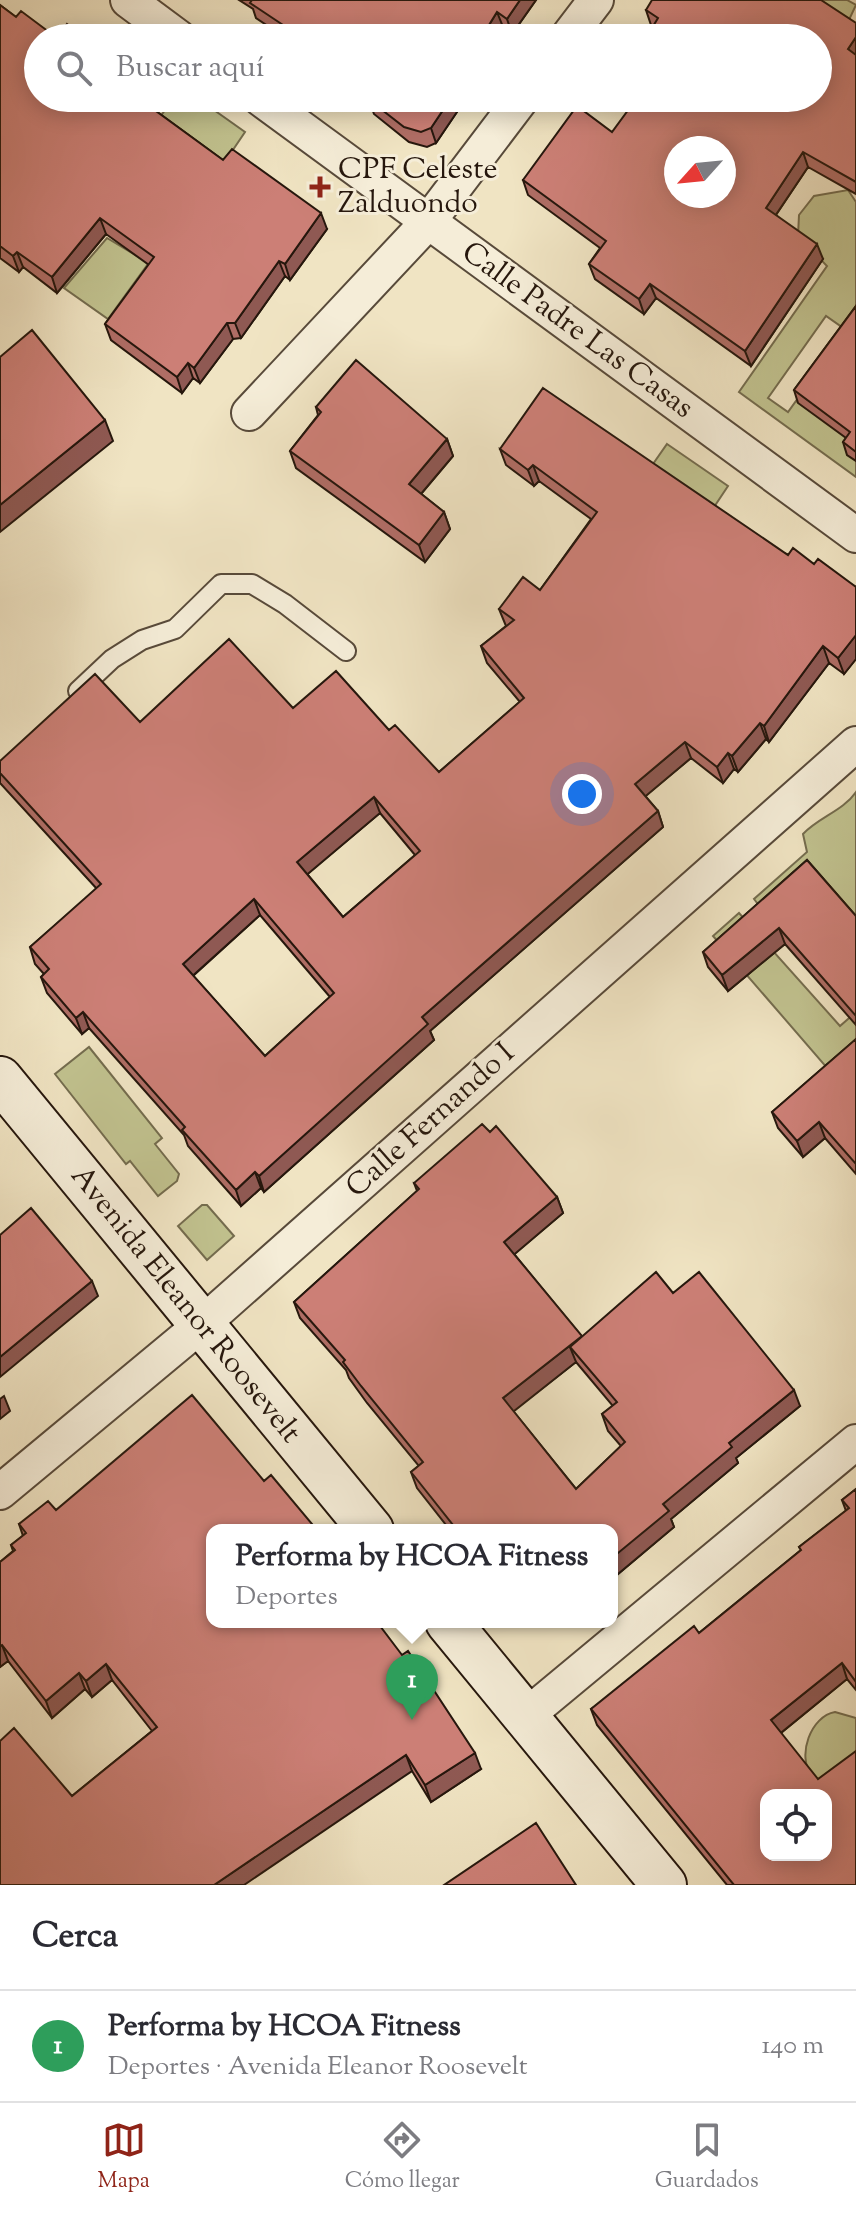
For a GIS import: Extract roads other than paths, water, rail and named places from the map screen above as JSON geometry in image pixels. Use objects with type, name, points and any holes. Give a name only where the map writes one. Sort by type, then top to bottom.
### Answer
[{"type":"street","points":[[128,0],[160,24]]},
{"type":"street","points":[[578,24],[596,0]]},
{"type":"street","name":"Calle Padre Las Casas","points":[[279,112],[856,535]]},
{"type":"street","points":[[249,413],[428,222],[511,112]]},
{"type":"street","name":"Calle Fernando I","points":[[0,1492],[201,1325],[856,744]]},
{"type":"street","name":"Avenida Eleanor Roosevelt","points":[[0,1079],[366,1524]]},
{"type":"street","points":[[526,1716],[856,1442]]},
{"type":"street","points":[[453,1628],[664,1885]]},
{"type":"lane","points":[[67,701],[112,659],[142,640],[175,629],[221,584],[252,584],[285,604],[346,651]]},
{"type":"place","name":"CPF Celeste Zalduondo","points":[[320,187]]},
{"type":"place","name":"Performa by HCOA Fitness","points":[[412,1720]]}]
